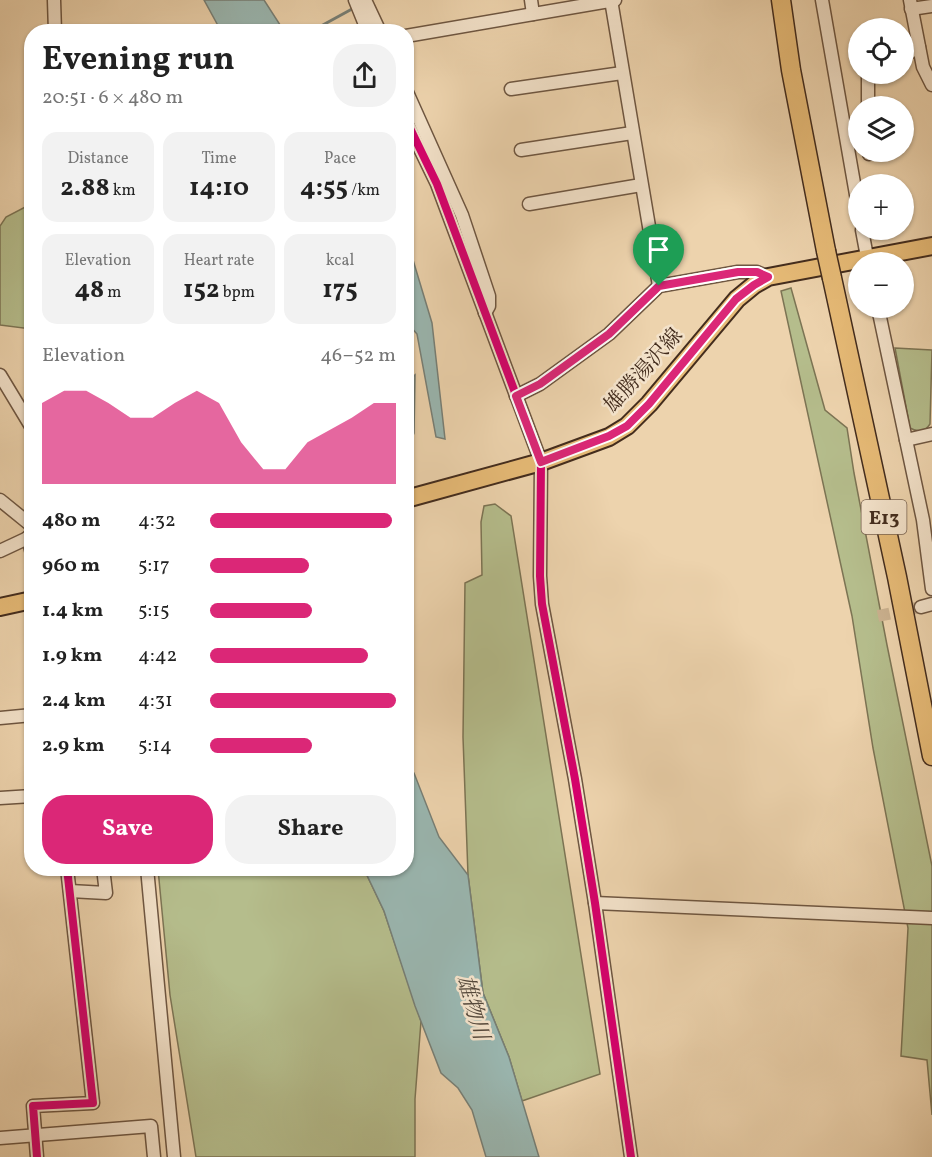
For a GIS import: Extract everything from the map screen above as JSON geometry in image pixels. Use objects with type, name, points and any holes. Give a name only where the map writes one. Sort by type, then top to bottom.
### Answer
[{"type":"highway","name":"E13","points":[[781,0],[791,70],[826,251],[897,577],[932,756]]},
{"type":"main road","name":"雄勝湯沢線","points":[[905,252],[932,246]]},
{"type":"main road","name":"雄勝湯沢線","points":[[414,497],[541,462],[609,436],[627,426],[649,404],[736,299],[754,285],[768,277],[848,263]]},
{"type":"main road","points":[[0,608],[24,602]]},
{"type":"street","points":[[54,0],[55,24]]},
{"type":"street","points":[[355,0],[366,24]]},
{"type":"street","points":[[366,0],[376,24]]},
{"type":"street","points":[[531,0],[533,14]]},
{"type":"street","points":[[414,35],[612,0],[632,134],[659,286]]},
{"type":"street","points":[[822,0],[852,174]]},
{"type":"street","points":[[931,79],[923,67],[910,5],[932,6]]},
{"type":"street","points":[[914,50],[919,47]]},
{"type":"street","points":[[511,90],[622,73]]},
{"type":"street","points":[[414,108],[462,215],[489,296],[489,306],[485,313]]},
{"type":"street","points":[[521,150],[632,134]]},
{"type":"street","points":[[414,137],[437,184],[541,462],[540,576],[542,604],[575,779],[595,903],[631,1157]]},
{"type":"street","points":[[529,204],[641,185]]},
{"type":"street","points":[[516,396],[540,384],[609,334],[659,286],[738,272],[757,272],[768,277]]},
{"type":"street","points":[[880,318],[923,520],[932,589]]},
{"type":"street","points":[[0,375],[24,415]]},
{"type":"street","points":[[906,440],[932,434]]},
{"type":"street","points":[[0,500],[24,526]]},
{"type":"street","points":[[0,551],[24,537]]},
{"type":"street","points":[[0,718],[24,716]]},
{"type":"street","points":[[0,798],[24,796]]},
{"type":"street","points":[[37,1157],[33,1106],[93,1103],[68,876]]},
{"type":"street","points":[[70,891],[106,893],[104,876]]},
{"type":"street","points":[[148,876],[174,1157]]},
{"type":"street","points":[[595,903],[932,918]]},
{"type":"street","points":[[0,1138],[151,1126],[154,1157]]},
{"type":"green space","points":[[24,208],[24,328],[0,325],[0,226],[6,217]]},
{"type":"green space","points":[[791,288],[825,410],[847,428],[887,645],[932,866],[932,1115],[927,1060],[901,1056],[908,928],[873,748],[852,616],[781,291]]},
{"type":"green space","points":[[895,348],[932,350],[930,424],[924,430],[916,431],[910,428]]},
{"type":"green space","points":[[495,504],[511,516],[600,1074],[522,1101],[509,1057],[483,993],[468,875],[463,737],[465,583],[482,575],[481,522],[484,506]]},
{"type":"green space","points":[[159,876],[367,876],[384,911],[421,1021],[415,1099],[415,1157],[196,1157],[170,995]]},
{"type":"water","points":[[204,0],[264,0],[279,24],[217,24]]},
{"type":"water","points":[[414,263],[432,323],[445,439],[436,437],[417,334],[414,331]]},
{"type":"water","points":[[415,375],[414,433],[414,376]]},
{"type":"water","name":"雄物川","points":[[414,773],[439,837],[468,875],[483,993],[509,1057],[539,1157],[486,1157],[472,1110],[458,1088],[441,1073],[415,1006],[384,911],[367,876],[414,876]]},
{"type":"waterway","points":[[325,24],[352,9]]},
{"type":"tunnel","points":[[878,616],[921,607]]},
{"type":"cycle path","points":[[414,137],[437,184],[541,462],[540,576],[542,604],[575,779],[595,903],[631,1157]]},
{"type":"cycle path","points":[[37,1157],[33,1106],[93,1103],[68,876]]},
{"type":"route","points":[[738,272],[757,272],[768,277],[736,299],[649,404],[627,426],[609,436],[541,462],[516,396],[540,384],[609,334],[659,286],[738,272]]}]
